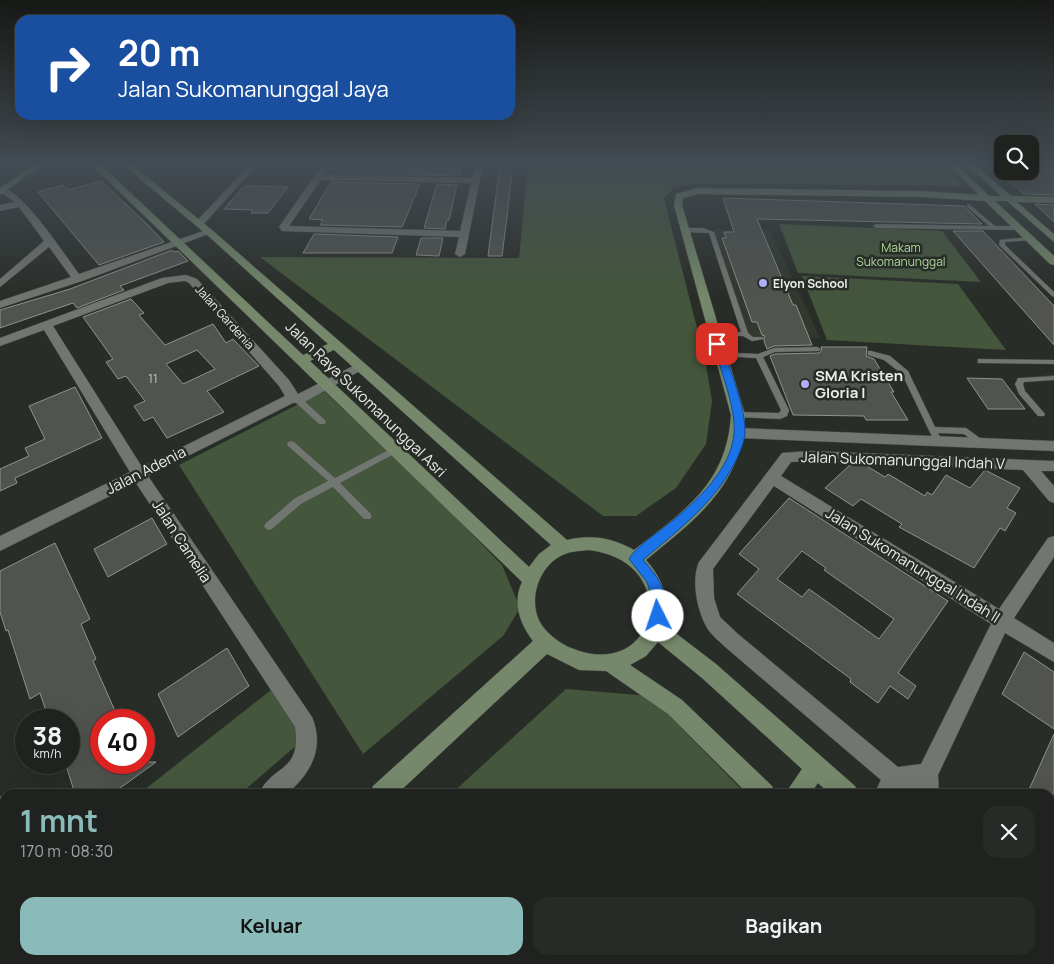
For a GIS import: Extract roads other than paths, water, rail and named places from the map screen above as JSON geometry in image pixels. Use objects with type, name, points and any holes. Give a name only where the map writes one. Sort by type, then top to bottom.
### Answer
[{"type":"street","points":[[25,209],[78,279]]},
{"type":"street","name":"Jalan Raya Sukomanunggal Asri","points":[[146,209],[530,579]]},
{"type":"street","name":"Jalan Raya Sukomanunggal Asri","points":[[181,209],[564,547]]},
{"type":"street","points":[[0,305],[181,243],[204,228],[218,209]]},
{"type":"street","points":[[297,209],[284,227],[285,229],[464,234]]},
{"type":"street","points":[[460,254],[470,209]]},
{"type":"street","points":[[635,559],[694,510],[718,484],[735,451],[739,433],[738,416],[679,209]]},
{"type":"street","points":[[998,209],[1054,262]]},
{"type":"street","points":[[1020,209],[1054,239]]},
{"type":"street","points":[[0,284],[49,242]]},
{"type":"street","name":"Jalan Gardenia","points":[[46,325],[166,280],[186,278],[193,282],[294,396]]},
{"type":"street","points":[[0,342],[46,325]]},
{"type":"street","name":"Jalan Camelia","points":[[46,325],[138,474],[305,724],[308,740],[305,757],[298,771],[276,789]]},
{"type":"street","points":[[302,360],[336,345]]},
{"type":"street","name":"Jalan Adenia","points":[[0,544],[294,396],[360,367]]},
{"type":"street","points":[[739,433],[936,436],[980,443],[1054,446]]},
{"type":"street","name":"Jalan Sukomanunggal Indah V","points":[[890,786],[713,622],[703,585],[705,567],[787,457],[1054,466]]},
{"type":"street","points":[[1027,465],[1054,497]]},
{"type":"street","name":"Jalan Sukomanunggal Indah II","points":[[772,478],[1054,653]]},
{"type":"street","points":[[588,543],[612,547],[635,559],[652,579],[660,604],[656,629],[646,645],[630,657],[610,663],[586,664],[564,656],[545,643],[534,628],[527,611],[526,594],[530,579],[543,559],[564,547],[588,543]]},
{"type":"street","points":[[890,786],[927,784],[1002,620],[1054,543]]},
{"type":"street","points":[[656,629],[709,670],[841,789]]},
{"type":"street","points":[[386,789],[545,643]]},
{"type":"street","points":[[610,663],[675,707],[759,789]]},
{"type":"street","points":[[800,789],[816,768]]},
{"type":"lane","points":[[972,209],[994,228]]},
{"type":"lane","points":[[876,226],[1018,228]]},
{"type":"lane","points":[[685,230],[711,232],[745,334]]},
{"type":"lane","points":[[1030,239],[1002,241],[1002,245],[1054,295]]},
{"type":"lane","points":[[715,334],[745,334],[752,339],[762,338]]},
{"type":"lane","points":[[720,354],[758,356],[774,350],[816,350]]},
{"type":"lane","points":[[870,353],[887,358],[905,373],[936,436]]},
{"type":"lane","points":[[738,416],[780,416],[784,414],[784,410],[758,356]]},
{"type":"lane","points":[[981,362],[1054,362]]},
{"type":"lane","points":[[1041,414],[1022,392],[1019,384],[1021,380],[1054,378]]},
{"type":"lane","points":[[294,396],[322,422]]},
{"type":"lane","points":[[291,444],[334,482],[367,516]]},
{"type":"lane","points":[[269,526],[286,509],[395,450]]},
{"type":"place","name":"Elyon School","points":[[763,283]]},
{"type":"place","name":"SMA Kristen Gloria I","points":[[805,384]]},
{"type":"park label","name":"Makam Sukomanunggal","points":[[901,254]]}]
